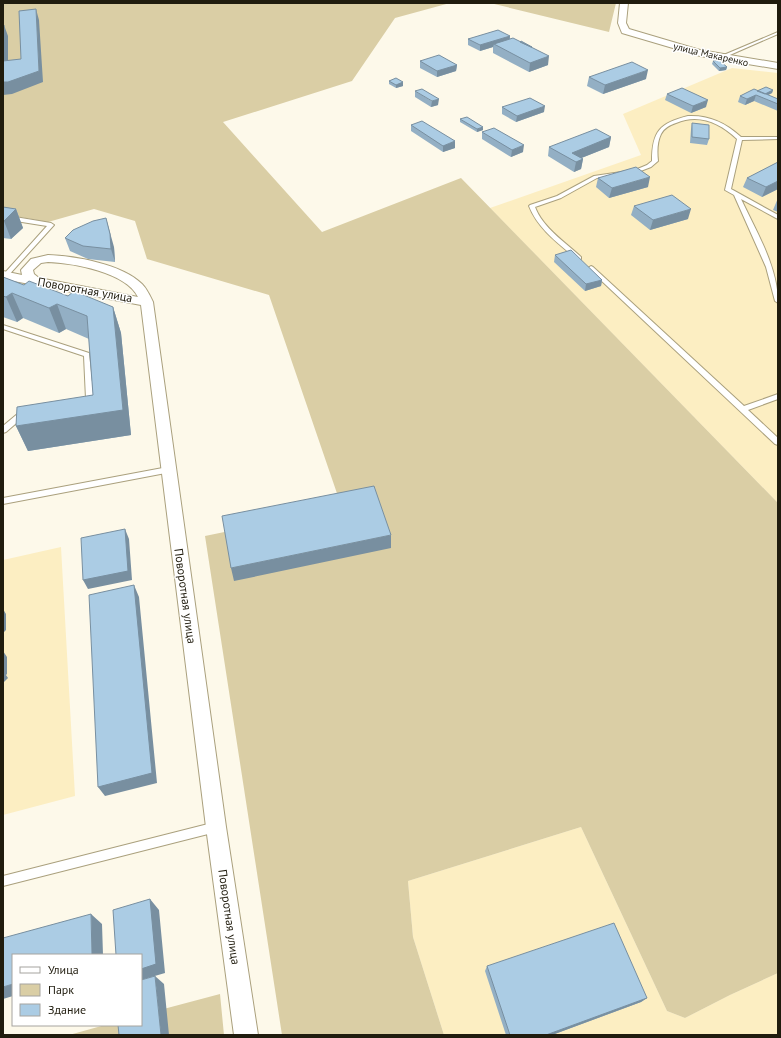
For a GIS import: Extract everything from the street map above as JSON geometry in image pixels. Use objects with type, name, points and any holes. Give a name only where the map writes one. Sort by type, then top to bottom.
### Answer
[{"type":"street","name":"улица Макаренко","points":[[624,3],[622,23],[625,31],[644,38],[721,58],[778,66]]},
{"type":"street","points":[[35,281],[28,276],[27,270],[31,264],[39,260],[62,259],[98,268],[126,278],[136,284],[147,302]]},
{"type":"street","name":"Поворотная улица","points":[[4,275],[147,302],[216,827],[246,1035]]},
{"type":"lane","points":[[721,58],[778,33]]},
{"type":"lane","points":[[778,138],[740,139],[728,127],[707,118],[690,117],[662,128],[658,137],[655,161],[649,166],[636,171],[596,176],[560,197],[532,206],[534,213],[543,224],[778,442]]},
{"type":"lane","points":[[740,139],[728,190],[778,217]]},
{"type":"lane","points":[[736,194],[769,267],[778,301]]},
{"type":"lane","points":[[3,217],[51,225],[4,275]]},
{"type":"lane","points":[[3,327],[87,355],[90,401],[75,404]]},
{"type":"lane","points":[[743,410],[778,396]]},
{"type":"lane","points":[[3,430],[22,414],[29,412]]},
{"type":"lane","points":[[3,501],[168,470]]},
{"type":"lane","points":[[3,881],[216,827]]},
{"type":"shaded area","points":[[732,68],[778,73],[778,503],[490,208],[641,155],[623,114]]},
{"type":"shaded area","points":[[61,547],[75,796],[3,815],[3,560]]},
{"type":"shaded area","points":[[581,827],[667,1011],[685,1018],[778,973],[778,1035],[444,1035],[413,937],[408,881]]},
{"type":"green space","points":[[3,3],[450,3],[395,18],[352,81],[223,122],[322,232],[461,178],[778,503],[778,973],[685,1018],[667,1011],[581,827],[408,881],[413,937],[444,1035],[282,1035],[205,536],[342,508],[269,295],[147,259],[135,221],[94,209],[48,222],[3,214]]},
{"type":"green space","points":[[490,3],[616,3],[609,32]]},
{"type":"green space","points":[[220,994],[224,1035],[69,1035],[101,1026],[142,1026],[142,1015]]},
{"type":"building","points":[[36,9],[39,71],[8,82],[3,82],[3,61],[21,59],[19,11]]},
{"type":"building","points":[[4,25],[4,53],[3,53]]},
{"type":"building","points":[[498,30],[510,36],[480,45],[468,39]]},
{"type":"building","points":[[513,38],[549,56],[530,63],[494,44]]},
{"type":"building","points":[[521,41],[532,47],[520,42]]},
{"type":"building","points":[[439,55],[457,65],[437,71],[420,61]]},
{"type":"building","points":[[719,60],[727,67],[720,68],[713,61]]},
{"type":"building","points":[[632,62],[648,70],[605,85],[589,77]]},
{"type":"building","points":[[396,78],[403,82],[396,85],[389,81]]},
{"type":"building","points":[[766,87],[773,90],[765,94],[757,91]]},
{"type":"building","points":[[682,88],[708,100],[693,106],[667,94]]},
{"type":"building","points":[[422,89],[439,99],[432,101],[415,91]]},
{"type":"building","points":[[754,89],[778,99],[778,104],[756,95],[747,99],[740,96]]},
{"type":"building","points":[[530,98],[545,106],[517,116],[502,107]]},
{"type":"building","points":[[467,117],[483,127],[477,129],[460,119]]},
{"type":"building","points":[[422,121],[455,141],[443,146],[411,125]]},
{"type":"building","points":[[692,123],[709,125],[709,139],[692,137]]},
{"type":"building","points":[[494,128],[524,145],[512,150],[482,132]]},
{"type":"building","points":[[596,129],[611,137],[572,153],[583,159],[576,162],[549,147]]},
{"type":"building","points":[[778,162],[778,181],[766,187],[747,178]]},
{"type":"building","points":[[636,167],[650,177],[612,188],[598,178]]},
{"type":"building","points":[[672,195],[691,209],[653,220],[634,206]]},
{"type":"building","points":[[3,207],[16,209],[4,221],[3,221]]},
{"type":"building","points":[[106,218],[110,234],[111,249],[83,246],[65,238],[73,230],[93,221]]},
{"type":"building","points":[[571,250],[602,280],[586,284],[555,255]]},
{"type":"building","points":[[3,277],[24,285],[29,281],[68,296],[74,291],[113,307],[123,410],[16,426],[17,407],[93,395],[87,316],[57,304],[49,308],[12,293],[6,297],[3,296]]},
{"type":"building","points":[[374,486],[391,535],[231,568],[222,516]]},
{"type":"building","points":[[125,529],[128,571],[83,580],[81,538]]},
{"type":"building","points":[[134,585],[152,773],[98,787],[89,595]]},
{"type":"building","points":[[150,899],[156,964],[142,969],[142,954],[116,954],[113,910]]},
{"type":"building","points":[[91,914],[92,954],[12,954],[12,984],[3,987],[3,938]]},
{"type":"building","points":[[614,923],[647,998],[546,1035],[510,1035],[487,966]]},
{"type":"building","points":[[155,976],[161,1035],[119,1035],[118,1026],[142,1026],[142,980]]}]
